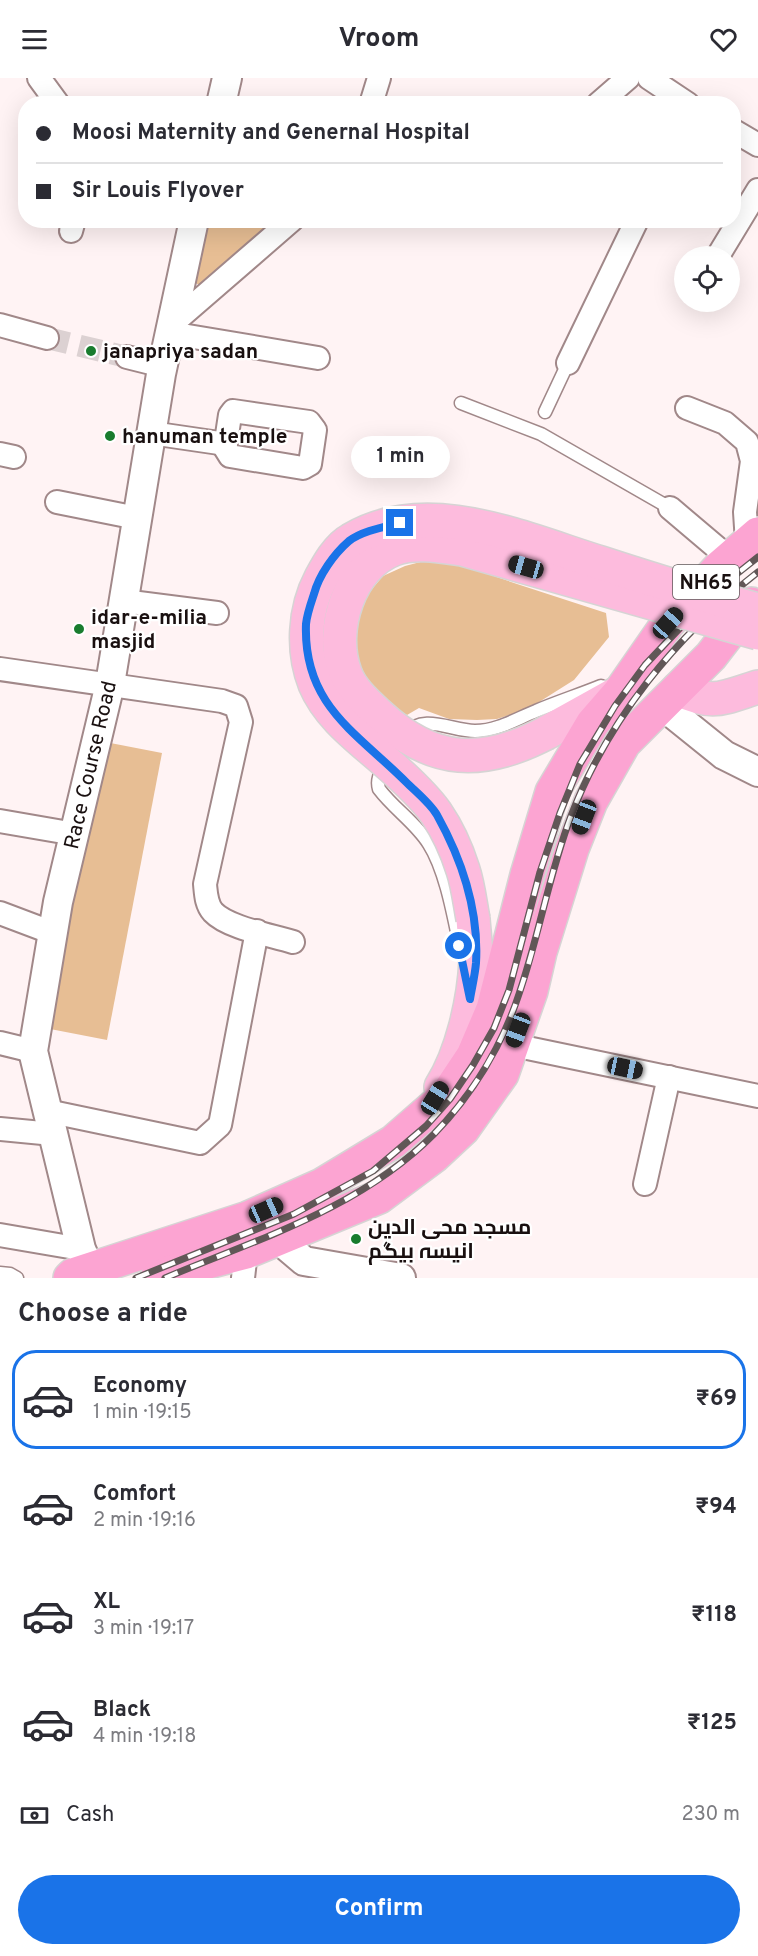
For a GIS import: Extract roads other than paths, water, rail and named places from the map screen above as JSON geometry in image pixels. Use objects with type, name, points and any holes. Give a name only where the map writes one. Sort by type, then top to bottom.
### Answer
[{"type":"highway","name":"NH65","points":[[80,1265],[248,1218],[322,1185],[393,1142],[447,1095],[473,1056],[493,1009],[527,875],[552,792],[592,723],[626,683],[660,635],[745,545]]},
{"type":"highway","name":"NH65","points":[[171,1276],[244,1265],[278,1239],[379,1197],[434,1156],[463,1129],[502,1074],[531,991],[540,952],[572,849],[591,801],[624,743],[681,693],[758,596]]},
{"type":"highway","points":[[660,635],[711,656]]},
{"type":"highway","points":[[660,635],[681,693]]},
{"type":"main road","points":[[426,1112],[452,1069],[468,1019],[476,962],[473,919],[464,870],[435,812],[384,760],[360,741],[336,717],[316,684],[308,655],[306,622],[315,588],[328,564],[350,540],[376,529],[400,523],[446,520],[487,527],[695,593],[758,610]]},
{"type":"main road","points":[[626,683],[546,734],[507,752],[461,756],[435,751],[410,740],[386,722],[360,698],[345,675],[339,652],[345,607],[352,586],[375,559],[394,548],[412,545],[462,549],[758,633]]},
{"type":"main road","points":[[681,693],[712,700],[758,687]]},
{"type":"street","points":[[39,78],[58,93]]},
{"type":"street","points":[[223,96],[227,78]]},
{"type":"street","points":[[373,96],[379,78]]},
{"type":"street","points":[[607,96],[628,78]]},
{"type":"street","points":[[649,78],[676,96]]},
{"type":"street","points":[[741,135],[758,145]]},
{"type":"street","points":[[741,218],[758,190]]},
{"type":"street","name":"Race Course Road","points":[[80,1265],[33,1051],[53,933],[110,684],[163,366],[192,228]]},
{"type":"street","points":[[171,328],[283,228]]},
{"type":"street","points":[[568,363],[633,228]]},
{"type":"street","points":[[724,246],[735,228]]},
{"type":"street","points":[[0,325],[47,338]]},
{"type":"street","points":[[171,328],[318,358]]},
{"type":"street","points":[[127,357],[163,366]]},
{"type":"street","points":[[670,508],[745,545],[745,512],[752,461],[747,442],[725,423],[687,408]]},
{"type":"street","points":[[151,433],[225,444]]},
{"type":"street","points":[[57,502],[137,518]]},
{"type":"street","points":[[123,601],[217,613]]},
{"type":"street","points":[[0,669],[222,701],[236,706],[241,722],[238,743],[205,884],[207,903],[213,912],[226,922],[293,942]]},
{"type":"street","points":[[681,693],[724,755],[758,772]]},
{"type":"street","points":[[0,821],[75,834]]},
{"type":"street","points":[[0,913],[53,933]]},
{"type":"street","points":[[0,1129],[50,1123],[200,1143],[220,1125],[257,931]]},
{"type":"street","points":[[0,1043],[33,1051]]},
{"type":"street","points":[[513,1045],[758,1096]]},
{"type":"street","points":[[645,1184],[669,1077]]},
{"type":"street","points":[[0,1235],[80,1265]]},
{"type":"street","points":[[278,1239],[304,1261],[401,1278]]},
{"type":"lane","points":[[545,412],[568,363]]},
{"type":"lane","points":[[461,403],[541,434],[670,508]]},
{"type":"lane","points":[[470,999],[441,870],[430,846],[418,829],[379,789],[379,776],[414,726],[429,723],[462,730],[490,730],[626,683]]},
{"type":"lane","points":[[0,1273],[10,1274],[17,1278]]},
{"type":"tunnel","points":[[47,338],[127,357]]},
{"type":"railway","points":[[136,1278],[294,1214],[373,1171],[426,1126],[450,1099],[494,1028],[509,990],[540,872],[580,764],[615,706],[645,665],[696,611],[758,557]]},
{"type":"railway","points":[[165,1278],[272,1235],[341,1202],[405,1160],[448,1119],[473,1086],[495,1051],[512,1013],[526,972],[563,838],[586,780],[604,746],[625,713],[673,652],[699,623],[758,572]]},
{"type":"place","name":"janapriya sadan","points":[[91,351]]},
{"type":"place","name":"hanuman temple","points":[[110,436]]},
{"type":"place","name":"idar-e-milia masjid","points":[[79,629]]},
{"type":"place","name":"مسجد محی الدین انیسہ بیگم","points":[[356,1239]]}]
